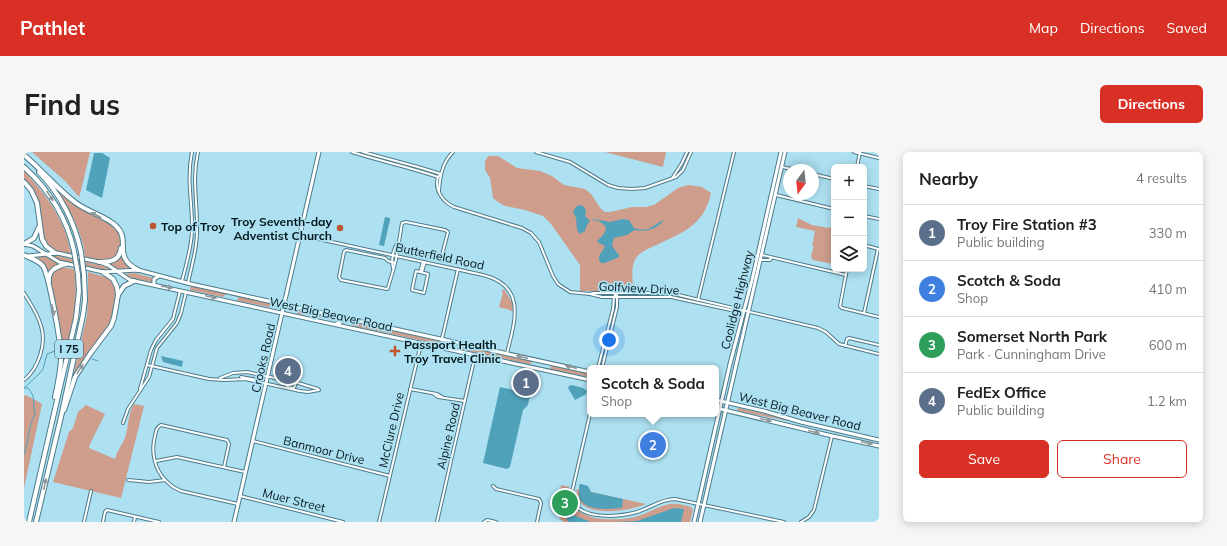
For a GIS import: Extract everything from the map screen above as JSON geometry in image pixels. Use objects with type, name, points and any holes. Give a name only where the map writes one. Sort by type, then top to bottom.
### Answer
[{"type":"highway","points":[[24,155],[75,203],[117,227],[122,234],[123,254],[125,261],[138,270]]},
{"type":"highway","name":"I 75","points":[[24,158],[42,175],[59,197],[72,222],[81,252],[85,300],[61,418],[36,522]]},
{"type":"highway","name":"I 75","points":[[24,167],[44,188],[60,213],[74,251],[78,274],[76,318],[28,522]]},
{"type":"highway","points":[[24,182],[31,190],[37,202],[41,237],[45,244],[55,253]]},
{"type":"highway","points":[[24,244],[34,238],[39,227]]},
{"type":"highway","points":[[99,262],[110,262],[118,258],[121,251],[122,240]]},
{"type":"highway","points":[[24,255],[42,265],[45,271],[59,339],[61,356],[59,376],[52,411],[52,423]]},
{"type":"highway","points":[[49,287],[49,276],[51,271],[56,267],[66,264]]},
{"type":"highway","points":[[61,418],[75,378],[113,321],[118,295],[117,287],[114,281],[103,272]]},
{"type":"highway","points":[[118,295],[124,286],[134,281]]},
{"type":"main road","name":"Crooks Road","points":[[234,522],[319,152]]},
{"type":"main road","name":"Coolidge Highway","points":[[700,522],[761,260],[781,152]]},
{"type":"main road","name":"Coolidge Highway","points":[[719,406],[722,401],[734,347],[770,211],[776,195],[785,152]]},
{"type":"main road","name":"West Big Beaver Road","points":[[24,244],[32,246],[56,261],[66,264],[103,272],[138,270],[182,282],[587,371]]},
{"type":"main road","name":"West Big Beaver Road","points":[[24,255],[31,256],[55,253],[99,262],[108,265],[134,281],[224,299],[587,379]]},
{"type":"main road","points":[[154,284],[154,279],[159,276]]},
{"type":"main road","points":[[753,276],[753,278],[756,279]]},
{"type":"main road","points":[[224,299],[227,297],[228,292]]},
{"type":"main road","points":[[235,302],[236,297],[239,294]]},
{"type":"main road","points":[[269,309],[273,306],[273,302]]},
{"type":"main road","points":[[293,315],[293,310],[297,307]]},
{"type":"main road","points":[[336,324],[341,322],[342,317]]},
{"type":"main road","points":[[350,327],[350,322],[354,320]]},
{"type":"main road","points":[[437,346],[441,344],[442,339]]},
{"type":"main road","points":[[454,350],[459,342]]},
{"type":"main road","points":[[734,347],[739,351]]},
{"type":"main road","points":[[530,367],[534,363],[534,359]]},
{"type":"main road","points":[[548,371],[548,366],[552,363]]},
{"type":"main road","points":[[726,380],[729,383],[732,383]]},
{"type":"main road","name":"West Big Beaver Road","points":[[719,400],[801,422],[879,440]]},
{"type":"main road","points":[[735,412],[735,407],[739,405]]},
{"type":"main road","name":"West Big Beaver Road","points":[[719,408],[797,428],[879,446]]},
{"type":"main road","name":"Coolidge Highway","points":[[694,522],[716,417]]},
{"type":"main road","points":[[785,425],[789,423],[790,418]]},
{"type":"main road","points":[[797,428],[797,424],[801,422]]},
{"type":"main road","points":[[832,436],[831,432],[834,429]]},
{"type":"main road","points":[[713,436],[716,435],[719,438]]},
{"type":"main road","points":[[708,458],[710,461],[713,461]]},
{"type":"main road","points":[[705,471],[709,472],[710,474]]},
{"type":"street","points":[[182,282],[192,232],[189,181],[192,152]]},
{"type":"street","points":[[194,169],[198,152]]},
{"type":"street","points":[[352,152],[439,176]]},
{"type":"street","points":[[363,152],[418,167],[439,176]]},
{"type":"street","points":[[439,176],[445,162],[453,152]]},
{"type":"street","points":[[536,152],[554,156],[570,162],[604,183],[618,188],[638,189],[676,177],[680,174],[691,152]]},
{"type":"street","points":[[673,178],[687,152]]},
{"type":"street","points":[[697,303],[734,152]]},
{"type":"street","points":[[854,152],[879,158]]},
{"type":"street","points":[[858,164],[860,153]]},
{"type":"street","points":[[188,283],[196,246],[197,226],[194,163],[190,162]]},
{"type":"street","points":[[819,175],[831,178]]},
{"type":"street","name":"Golfview Drive","points":[[439,176],[439,192],[443,199],[452,206],[522,228],[530,233],[539,242],[553,276],[558,284],[570,292],[590,294],[594,296],[670,297],[740,312],[744,311]]},
{"type":"street","points":[[867,187],[879,189]]},
{"type":"street","points":[[776,195],[831,208]]},
{"type":"street","points":[[190,199],[196,201]]},
{"type":"street","points":[[191,209],[196,210]]},
{"type":"street","points":[[867,217],[879,219]]},
{"type":"street","points":[[395,248],[398,249],[406,252],[441,259],[448,232],[445,230],[404,222],[402,223],[398,243],[398,249],[397,256],[388,288],[387,289],[341,280],[339,277],[344,252],[346,250],[385,258],[388,261],[395,263]]},
{"type":"street","name":"Butterfield Road","points":[[300,235],[494,278],[510,293],[514,302],[516,313],[507,353]]},
{"type":"street","points":[[393,268],[393,255],[398,243]]},
{"type":"street","points":[[190,244],[196,246]]},
{"type":"street","points":[[864,313],[879,249],[867,246]]},
{"type":"street","points":[[762,255],[846,275]]},
{"type":"street","points":[[761,260],[770,260],[771,258]]},
{"type":"street","points":[[421,272],[424,262]]},
{"type":"street","points":[[442,339],[458,269]]},
{"type":"street","points":[[184,271],[190,273]]},
{"type":"street","points":[[416,271],[421,272],[428,274],[424,293],[412,290],[416,271]]},
{"type":"street","points":[[846,272],[839,304],[840,307],[879,317]]},
{"type":"street","points":[[140,390],[151,350],[154,343],[173,319],[180,290]]},
{"type":"street","points":[[122,424],[128,409],[148,380],[157,348],[175,326],[180,316],[186,291]]},
{"type":"street","points":[[24,293],[40,321],[43,336],[36,365],[32,372],[24,380]]},
{"type":"street","points":[[603,365],[617,307],[616,293]]},
{"type":"street","points":[[599,365],[616,293]]},
{"type":"street","name":"Golfview Drive","points":[[590,294],[669,293],[741,309],[744,311]]},
{"type":"street","points":[[744,311],[818,328],[845,346],[879,354]]},
{"type":"street","points":[[845,346],[847,339],[850,338],[879,345]]},
{"type":"street","name":"McClure Drive","points":[[380,522],[421,343]]},
{"type":"street","name":"Alpine Road","points":[[438,522],[475,354]]},
{"type":"street","points":[[147,365],[204,378],[234,380],[243,377],[258,380],[260,377],[258,374]]},
{"type":"street","points":[[219,379],[233,373],[244,372],[268,376],[319,390],[308,392],[247,379],[238,379]]},
{"type":"street","points":[[233,373],[234,380]]},
{"type":"street","points":[[285,388],[294,388],[296,383]]},
{"type":"street","points":[[308,392],[309,387]]},
{"type":"street","points":[[410,389],[434,394],[436,396],[465,401]]},
{"type":"street","points":[[589,417],[573,484],[572,496],[576,506],[582,511],[604,515],[617,515],[635,512],[668,500],[678,499],[784,522]]},
{"type":"street","points":[[224,467],[229,444],[227,440],[162,425],[158,427],[153,449],[159,470],[165,480],[173,487],[181,491],[238,504]]},
{"type":"street","points":[[801,522],[809,517],[814,510],[832,436]]},
{"type":"street","name":"Banmoor Drive","points":[[253,441],[390,476]]},
{"type":"street","points":[[156,462],[177,457],[245,472]]},
{"type":"street","points":[[128,480],[149,482],[165,480]]},
{"type":"street","points":[[493,486],[496,489],[539,499],[541,503],[537,522]]},
{"type":"street","points":[[84,522],[91,491]]},
{"type":"street","name":"Muer Street","points":[[240,496],[343,522]]},
{"type":"street","points":[[103,522],[106,511],[108,510],[159,522]]},
{"type":"street","points":[[134,522],[135,517]]},
{"type":"street","points":[[484,522],[487,520],[496,522]]},
{"type":"shaded area","points":[[32,152],[90,152],[79,197],[65,181]]},
{"type":"shaded area","points":[[605,152],[666,152],[663,167]]},
{"type":"shaded area","points":[[488,156],[498,156],[517,168],[540,171],[552,176],[564,185],[585,189],[591,194],[601,209],[605,212],[654,205],[678,188],[688,185],[702,187],[711,193],[708,204],[697,221],[674,237],[644,251],[636,258],[632,269],[633,291],[580,291],[580,265],[551,224],[543,216],[525,210],[505,206],[493,198],[490,178],[485,170],[485,162]]},
{"type":"shaded area","points":[[24,171],[53,207],[66,234],[72,254],[54,250],[45,242],[39,203],[24,180]]},
{"type":"shaded area","points":[[53,184],[75,205],[110,224],[116,230],[119,236],[120,245],[118,256],[109,261],[85,257],[84,248],[78,229],[69,210]]},
{"type":"shaded area","points":[[798,218],[812,225],[829,228],[831,227],[831,264],[813,260],[811,256],[814,246],[812,246],[815,231],[796,227]]},
{"type":"shaded area","points":[[122,255],[130,268],[117,269],[109,263],[117,261]]},
{"type":"shaded area","points":[[45,256],[59,264],[51,268],[47,275],[46,271],[33,258]]},
{"type":"shaded area","points":[[51,256],[58,256],[104,266],[110,269],[80,266]]},
{"type":"shaded area","points":[[61,267],[74,269],[76,281],[75,305],[63,365],[50,283],[53,273]]},
{"type":"shaded area","points":[[88,272],[109,278],[115,287],[116,295],[113,315],[110,323],[79,366],[72,381],[87,315]]},
{"type":"shaded area","points":[[135,273],[153,278],[152,282],[131,278],[124,274]]},
{"type":"shaded area","points":[[191,285],[226,294],[223,297],[190,290]]},
{"type":"shaded area","points":[[504,289],[512,302],[513,311],[499,307],[503,292],[501,291]]},
{"type":"shaded area","points":[[239,297],[270,303],[271,305],[269,307],[238,301],[237,300]]},
{"type":"shaded area","points":[[298,310],[339,319],[337,321],[311,315],[297,314],[296,311]]},
{"type":"shaded area","points":[[354,323],[439,340],[440,342],[438,344],[353,326],[352,324]]},
{"type":"shaded area","points":[[459,346],[531,360],[532,362],[530,364],[458,349],[457,348]]},
{"type":"shaded area","points":[[552,366],[587,372],[587,376],[551,370],[550,368]]},
{"type":"shaded area","points":[[26,395],[42,404],[24,488],[24,396]]},
{"type":"shaded area","points":[[134,404],[144,406],[121,498],[53,482],[69,432],[73,428],[78,412],[86,405],[105,414],[89,448],[115,459],[125,438],[130,412]]},
{"type":"shaded area","points":[[739,408],[787,419],[788,421],[738,411],[737,409]]},
{"type":"shaded area","points":[[561,485],[569,487],[570,499],[575,507],[582,513],[602,519],[625,519],[635,517],[661,506],[673,504],[691,507],[693,510],[690,522],[564,522],[560,519],[558,500]]},
{"type":"shaded area","points":[[577,489],[646,504],[616,511],[593,509],[584,506],[578,499]]},
{"type":"water","points":[[94,153],[102,153],[110,158],[102,198],[86,190]]},
{"type":"water","points":[[579,205],[583,206],[586,210],[585,216],[590,221],[585,231],[580,234],[577,230],[576,218],[573,212]]},
{"type":"water","points":[[385,217],[390,218],[390,220],[384,246],[379,245]]},
{"type":"water","points":[[623,219],[629,220],[634,228],[644,230],[664,220],[658,226],[650,230],[643,231],[634,230],[627,235],[614,238],[612,246],[619,257],[605,263],[601,263],[599,261],[599,257],[605,246],[597,242],[604,234],[606,229],[603,224],[598,221],[610,222]]},
{"type":"water","points":[[161,356],[183,361],[182,367],[163,362]]},
{"type":"water","points":[[572,385],[583,388],[587,391],[586,394],[575,400],[568,388]]},
{"type":"water","points":[[500,387],[530,394],[528,405],[523,410],[510,467],[507,469],[483,463]]},
{"type":"water","points":[[581,484],[588,486],[591,492],[623,499],[622,508],[598,509],[587,506],[579,498],[579,485]]},
{"type":"water","points":[[567,507],[573,515],[591,522],[569,522],[567,520]]},
{"type":"water","points":[[674,508],[684,509],[681,522],[614,522],[637,521]]},
{"type":"waterway","points":[[593,220],[598,220]]},
{"type":"waterway","points":[[24,388],[43,369],[47,354],[55,351]]},
{"type":"waterway","points":[[92,359],[98,361]]},
{"type":"waterway","points":[[24,388],[28,388],[31,392],[35,414],[31,423],[24,454]]},
{"type":"place","name":"Top of Troy","points":[[153,226]]},
{"type":"place","name":"Troy Seventh-day Adventist Church","points":[[340,228]]},
{"type":"place","name":"Passport Health Troy Travel Clinic","points":[[395,351]]},
{"type":"place","name":"FedEx Office","points":[[288,371]]},
{"type":"place","name":"Troy Fire Station #3","points":[[526,383]]},
{"type":"place","name":"Scotch & Soda","points":[[653,445]]},
{"type":"place","name":"Somerset North Park","points":[[565,503]]}]
